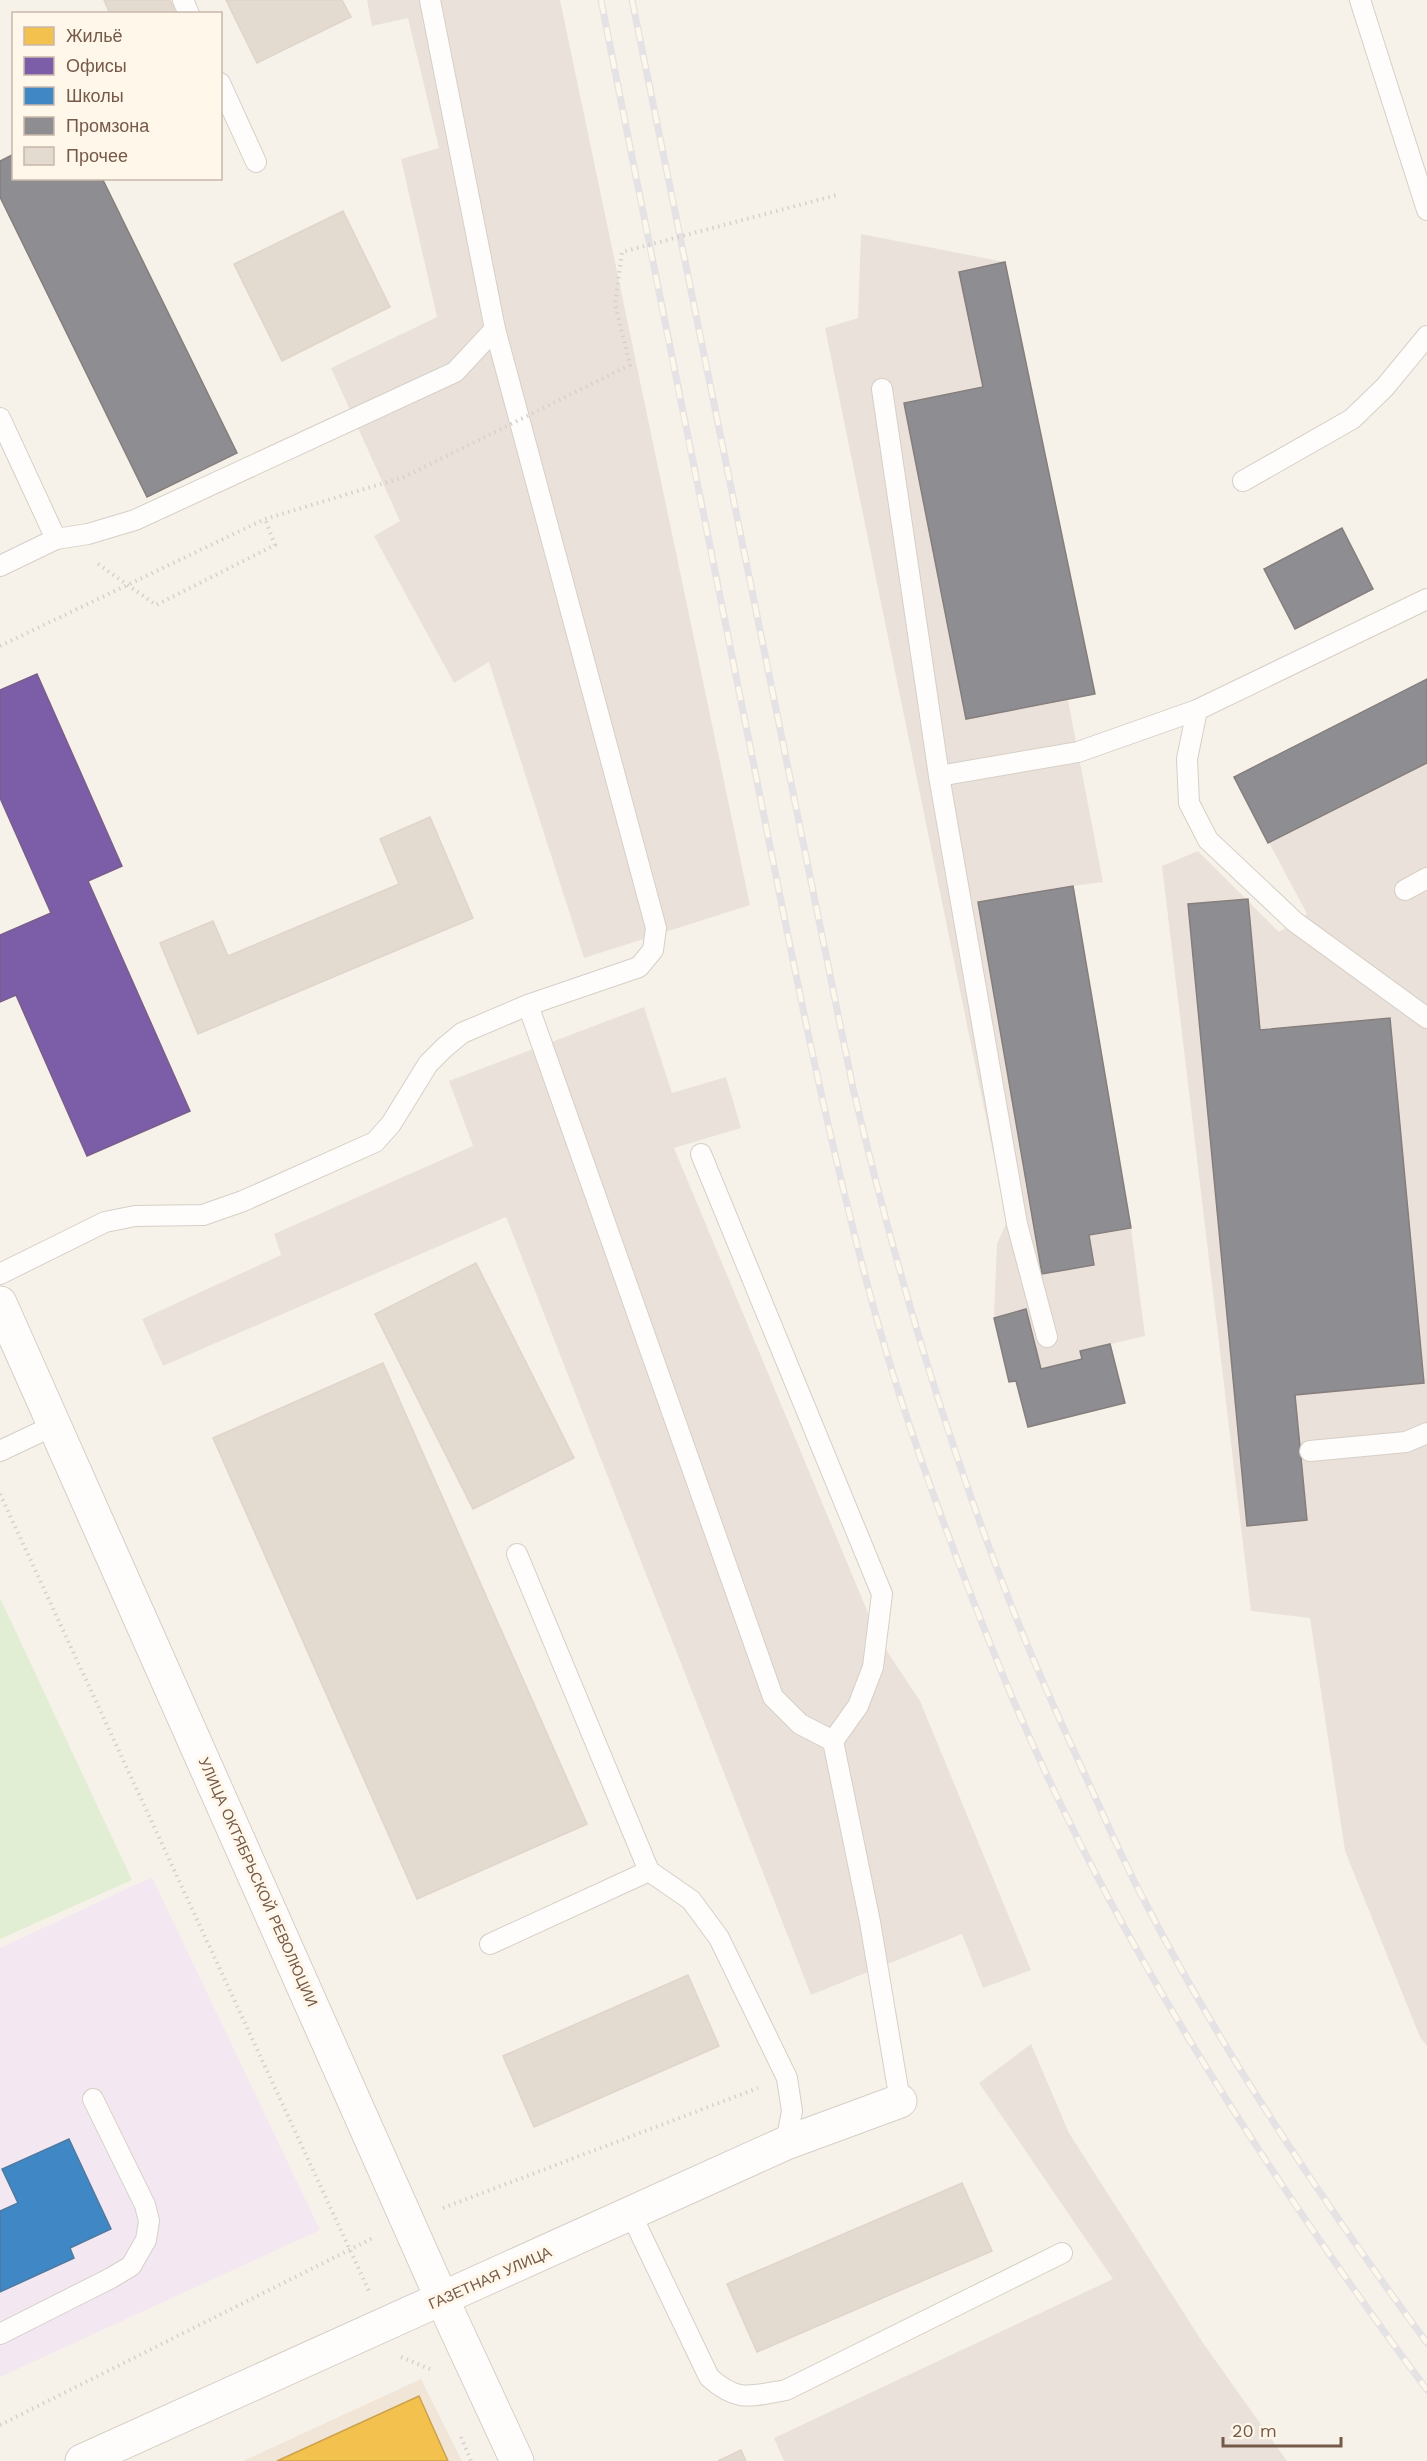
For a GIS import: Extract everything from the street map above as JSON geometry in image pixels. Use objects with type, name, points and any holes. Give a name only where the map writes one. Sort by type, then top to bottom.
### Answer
[{"type":"street","name":"УЛИЦА ОКТЯБРЬСКОЙ РЕВОЛЮЦИИ","points":[[0,1303],[442,2299],[517,2461]]},
{"type":"street","name":"ГАЗЕТНАЯ УЛИЦА","points":[[82,2461],[786,2143],[900,2101]]},
{"type":"lane","points":[[0,1274],[105,1222],[135,1216],[203,1215],[243,1201],[375,1142],[391,1124],[428,1064],[462,1034],[528,1005],[639,967],[653,950],[657,928],[495,329],[430,0]]},
{"type":"lane","points":[[1360,0],[1427,210]]},
{"type":"lane","points":[[222,87],[256,162]]},
{"type":"lane","points":[[0,566],[56,539],[88,534],[135,520],[455,372],[495,329]]},
{"type":"lane","points":[[1243,481],[1352,419],[1385,387],[1427,336]]},
{"type":"lane","points":[[882,389],[939,776],[1017,1224],[1047,1337]]},
{"type":"lane","points":[[0,418],[56,539]]},
{"type":"lane","points":[[939,776],[1078,752],[1197,710],[1427,598]]},
{"type":"lane","points":[[1197,710],[1188,759],[1189,803],[1208,840],[1294,922],[1427,1018]]},
{"type":"lane","points":[[1406,890],[1427,878]]},
{"type":"lane","points":[[528,1005],[773,1697],[800,1724],[833,1741]]},
{"type":"lane","points":[[701,1154],[882,1594],[873,1667],[858,1706],[833,1741],[870,1922],[900,2101]]},
{"type":"lane","points":[[0,1451],[55,1425]]},
{"type":"lane","points":[[1310,1451],[1406,1442],[1427,1433]]},
{"type":"lane","points":[[517,1554],[649,1871],[691,1900],[719,1938],[787,2078],[792,2111],[786,2143]]},
{"type":"lane","points":[[490,1944],[649,1871]]},
{"type":"lane","points":[[0,2334],[131,2266],[146,2240],[149,2221],[145,2205],[93,2099]]},
{"type":"lane","points":[[631,2214],[709,2377],[725,2392],[749,2397],[786,2390],[1062,2253]]},
{"type":"path","points":[[0,646],[265,519],[404,477],[630,365],[615,304],[622,252],[837,195]]},
{"type":"path","points":[[88,558],[156,605],[275,545],[265,519]]},
{"type":"path","points":[[0,1494],[350,2248],[383,2324],[401,2357],[436,2372]]},
{"type":"path","points":[[458,2428],[471,2461]]},
{"type":"shaded area","points":[[367,0],[560,0],[750,905],[584,958],[489,662],[454,683],[374,536],[400,521],[331,368],[437,317],[401,159],[439,148],[408,18],[372,26]]},
{"type":"shaded area","points":[[861,234],[1005,262],[1095,694],[1068,700],[1103,882],[1073,886],[1131,1228],[1145,1336],[1111,1344],[1125,1403],[1028,1427],[1016,1381],[1009,1382],[994,1315],[997,1244],[1007,1221],[825,328],[858,318]]},
{"type":"shaded area","points":[[1427,679],[1427,2046],[1420,2037],[1345,1851],[1310,1618],[1251,1611],[1162,866],[1198,851],[1279,932],[1307,914],[1234,777]]},
{"type":"shaded area","points":[[644,1007],[672,1093],[726,1077],[741,1128],[674,1148],[879,1639],[920,1701],[1031,1970],[983,1988],[962,1934],[811,1995],[506,1217],[163,1366],[142,1319],[281,1255],[274,1234],[473,1146],[449,1081]]},
{"type":"shaded area","points":[[152,1877],[320,2230],[0,2377],[0,1948]]},
{"type":"shaded area","points":[[1031,2044],[1069,2133],[1203,2343],[1287,2461],[784,2461],[774,2438],[1113,2279],[979,2083]]},
{"type":"shaded area","points":[[421,2379],[462,2461],[243,2461]]},
{"type":"green space","points":[[0,1598],[132,1880],[0,1939]]},
{"type":"building: Жильё","points":[[419,2396],[448,2461],[277,2461]]},
{"type":"building: Офисы","points":[[37,674],[122,866],[88,881],[190,1111],[87,1156],[16,995],[0,1002],[0,935],[51,913],[0,798],[0,690]]},
{"type":"building: Школы","points":[[69,2139],[111,2229],[70,2248],[74,2258],[0,2292],[0,2211],[18,2203],[2,2169]]},
{"type":"building: Промзона","points":[[12,155],[12,180],[103,180],[237,453],[147,497],[0,197],[0,161]]},
{"type":"building: Промзона","points":[[1005,262],[1095,694],[966,719],[904,403],[983,387],[959,272]]},
{"type":"building: Промзона","points":[[1342,528],[1373,589],[1295,629],[1264,569]]},
{"type":"building: Промзона","points":[[1427,679],[1427,763],[1268,843],[1234,777]]},
{"type":"building: Промзона","points":[[1073,886],[1131,1228],[1089,1235],[1094,1265],[1042,1274],[978,902]]},
{"type":"building: Промзона","points":[[1248,899],[1260,1030],[1390,1018],[1424,1383],[1295,1395],[1307,1520],[1247,1526],[1188,904]]},
{"type":"building: Промзона","points":[[1026,1309],[1041,1369],[1082,1359],[1080,1351],[1110,1344],[1125,1403],[1028,1427],[1016,1381],[1009,1382],[994,1318]]},
{"type":"building: Прочее","points":[[104,0],[170,0],[175,12],[109,12]]},
{"type":"building: Прочее","points":[[226,0],[342,0],[351,17],[257,63]]},
{"type":"building: Прочее","points":[[343,211],[390,307],[282,361],[234,264]]},
{"type":"building: Прочее","points":[[430,817],[473,918],[198,1034],[160,943],[213,921],[228,956],[399,884],[380,839]]},
{"type":"building: Прочее","points":[[476,1263],[574,1458],[473,1509],[375,1314]]},
{"type":"building: Прочее","points":[[383,1363],[587,1824],[417,1899],[213,1438]]},
{"type":"building: Прочее","points":[[688,1975],[719,2046],[534,2127],[503,2056]]},
{"type":"building: Прочее","points":[[962,2183],[992,2251],[757,2352],[727,2284]]},
{"type":"building: Прочее","points":[[741,2450],[746,2461],[718,2461]]},
{"type":"railway","points":[[601,0],[821,1094],[874,1309],[917,1448],[949,1539],[1002,1673],[1043,1768],[1089,1862],[1192,2045],[1248,2134],[1306,2221],[1427,2390]]},
{"type":"railway","points":[[632,0],[853,1088],[918,1335],[957,1456],[1030,1652],[1114,1839],[1145,1902],[1208,2017],[1277,2128],[1427,2343]]}]
